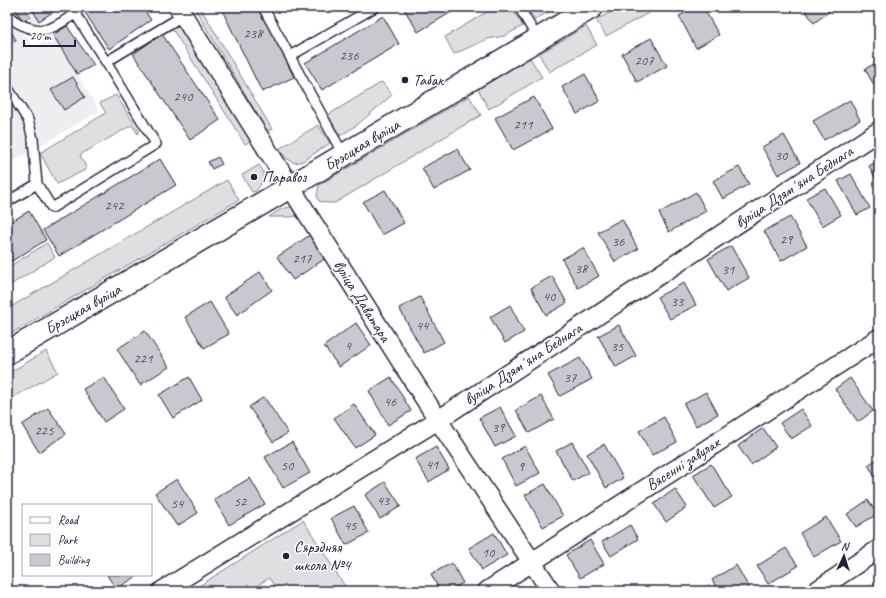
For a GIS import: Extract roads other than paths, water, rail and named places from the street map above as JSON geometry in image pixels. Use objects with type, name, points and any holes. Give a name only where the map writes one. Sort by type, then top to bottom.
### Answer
[{"type":"main road","name":"Брэсцкая вуліца","points":[[7,353],[290,188],[592,7]]},
{"type":"street","name":"вуліца Даватара","points":[[181,11],[290,188],[438,420],[551,591]]},
{"type":"street","name":"вуліца Дзямʼяна Беднага","points":[[162,591],[438,420],[879,131]]},
{"type":"street","name":"Вясенні завулак","points":[[487,591],[879,338]]},
{"type":"street","points":[[816,591],[879,549]]},
{"type":"lane","points":[[263,7],[344,156]]},
{"type":"lane","points":[[290,56],[375,7]]},
{"type":"lane","points":[[519,7],[538,39]]},
{"type":"lane","points":[[7,14],[13,20],[24,26],[36,29],[48,29],[73,10],[156,144],[52,208],[37,184],[33,139],[28,120],[7,87]]},
{"type":"lane","points":[[106,62],[181,11]]},
{"type":"lane","points":[[7,202],[37,184]]},
{"type":"place","name":"Табак","points":[[405,80]]},
{"type":"place","name":"Паравоз","points":[[254,177]]},
{"type":"place","name":"Сярэдняя школа №4","points":[[286,556]]}]
